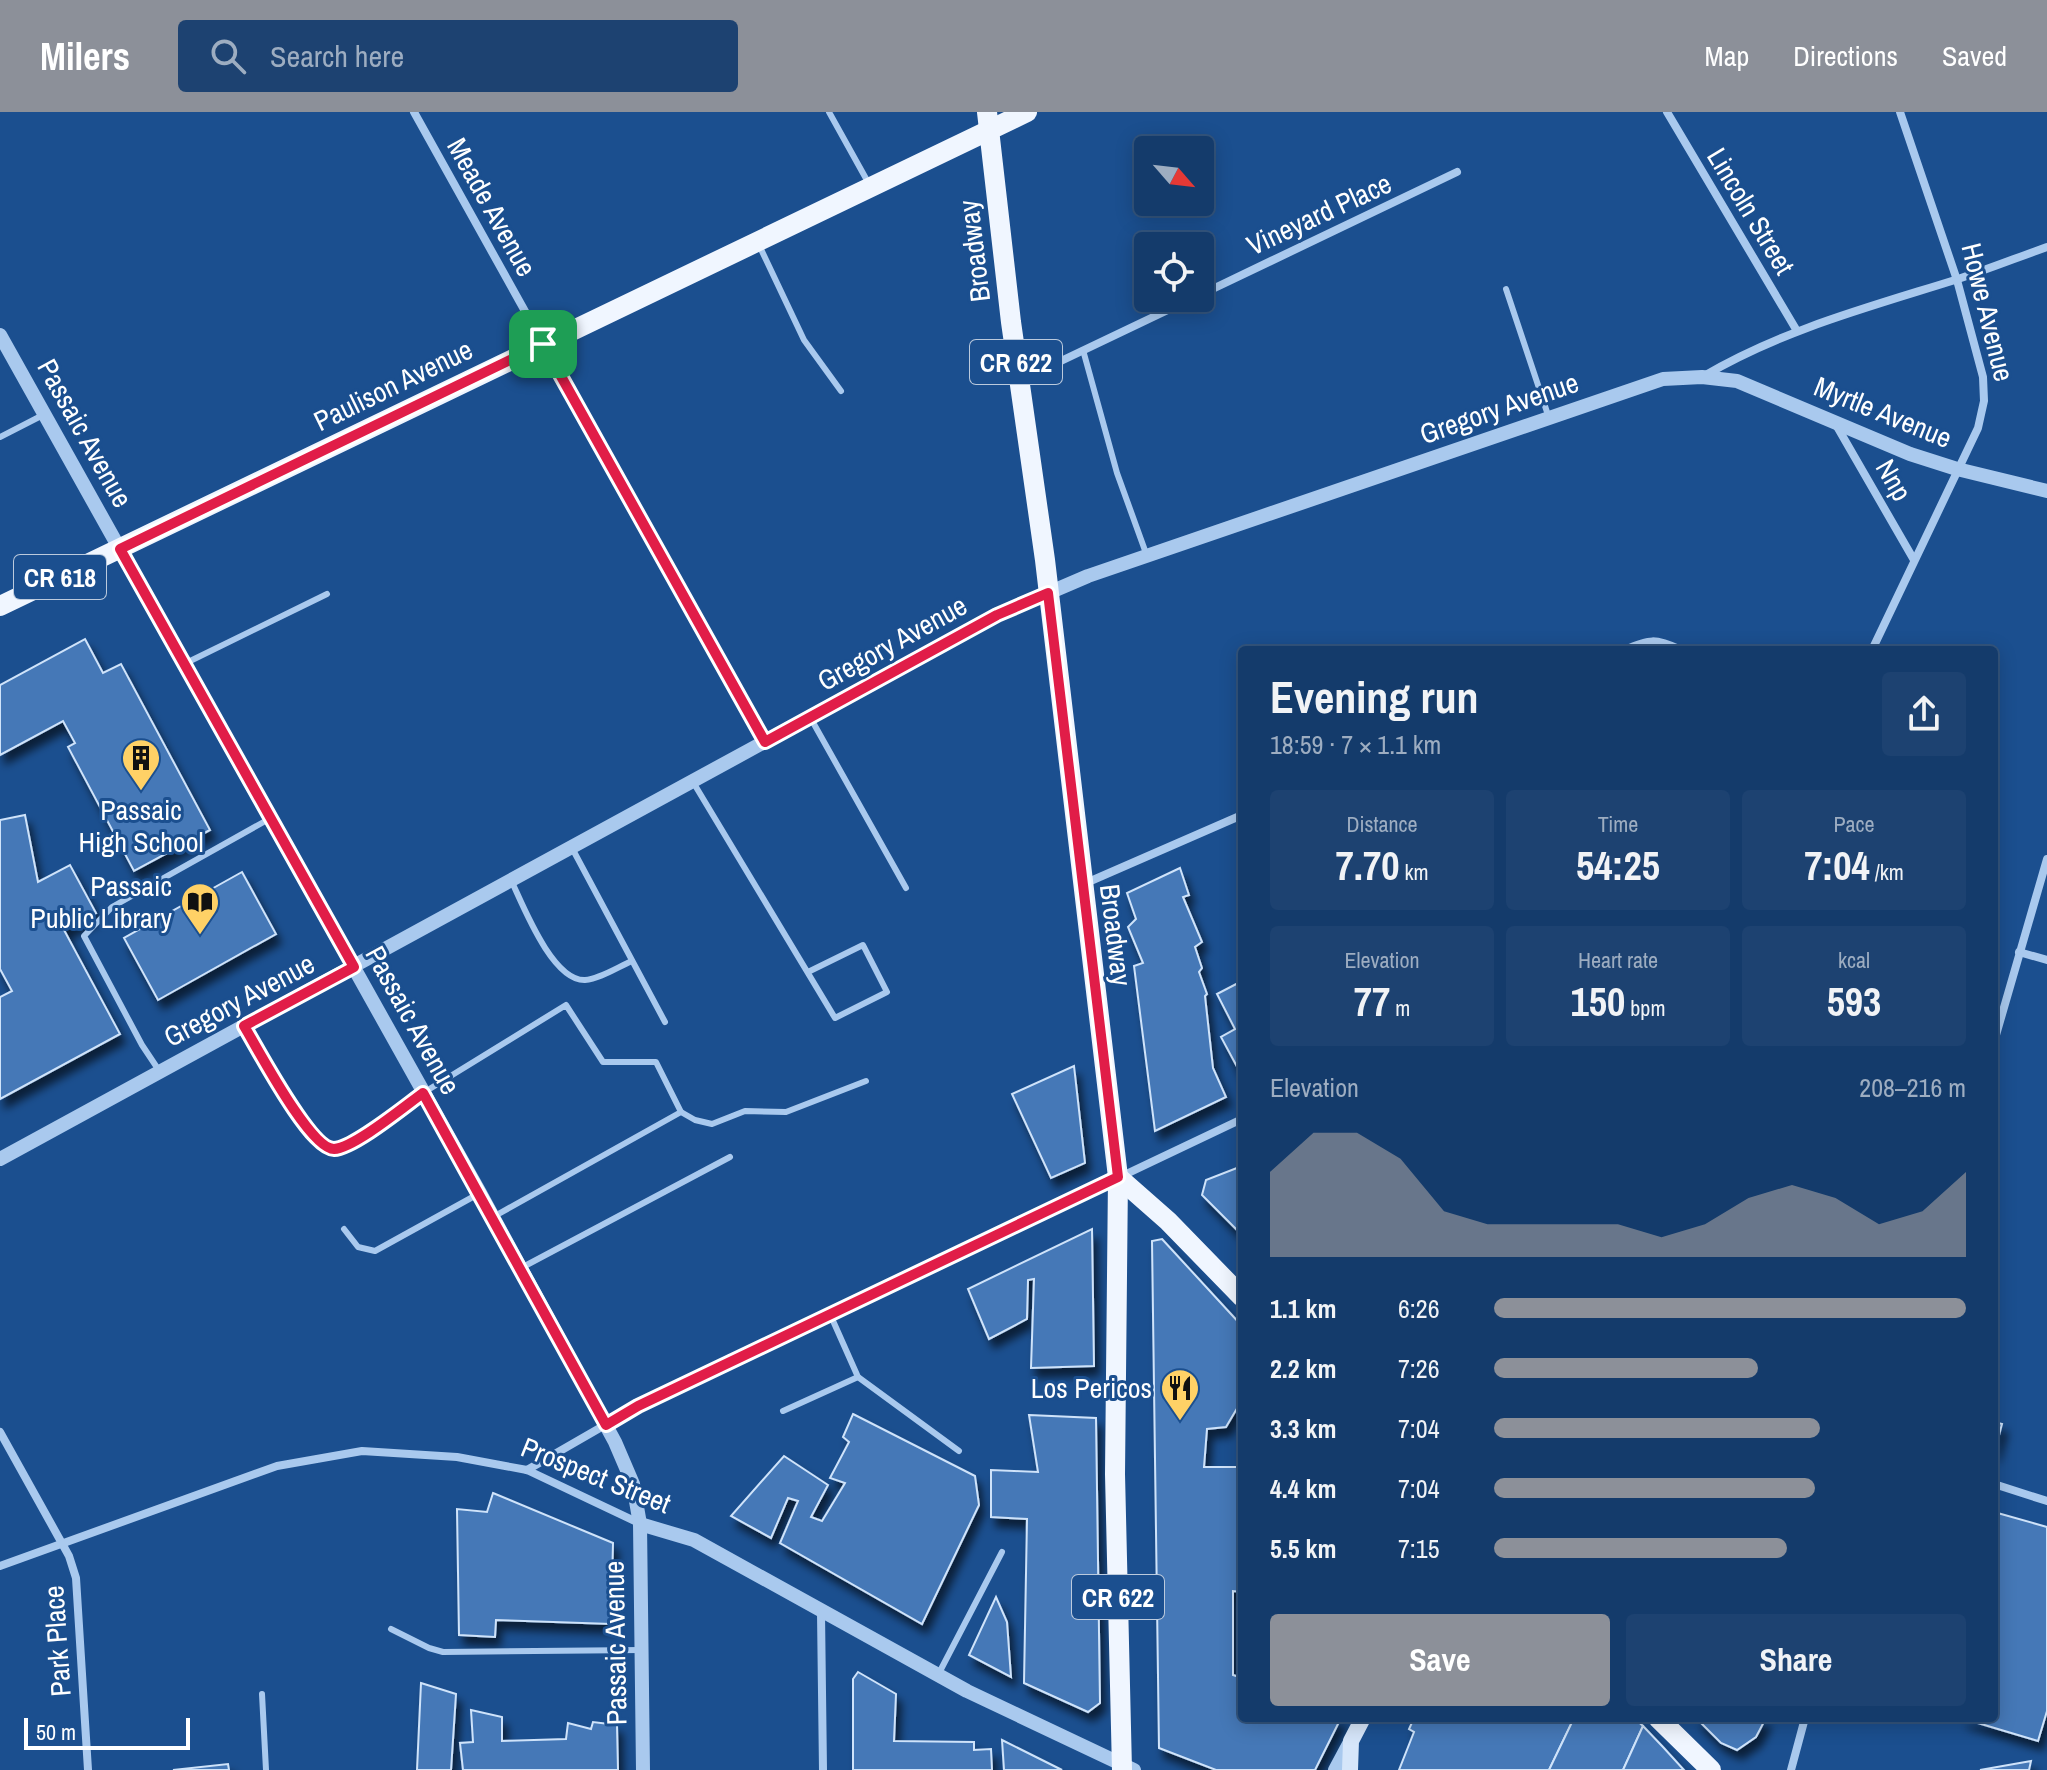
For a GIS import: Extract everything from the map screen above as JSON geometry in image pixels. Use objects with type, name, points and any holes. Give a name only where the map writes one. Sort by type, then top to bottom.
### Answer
[{"type":"main road","name":"Paulison Avenue","points":[[0,606],[871,187],[988,121],[1027,112]]},
{"type":"main road","name":"Broadway","points":[[988,121],[1115,1140],[1118,1177],[1115,1474],[1126,1768]]},
{"type":"main road","points":[[1118,1177],[1168,1221],[1238,1293]]},
{"type":"main road","points":[[1350,1770],[1351,1741],[1361,1722]]},
{"type":"main road","points":[[1662,1722],[1711,1770]]},
{"type":"street","name":"Meade Avenue","points":[[414,112],[765,742]]},
{"type":"street","name":"Lincoln Street","points":[[1667,112],[1797,331]]},
{"type":"street","name":"Howe Avenue","points":[[1874,646],[1978,428],[1984,401],[1983,377],[1957,280],[1900,112]]},
{"type":"street","name":"Vineyard Place","points":[[1214,288],[1457,172]]},
{"type":"street","name":"Gregory Avenue","points":[[0,1159],[997,615],[1147,556],[1663,379],[1702,377],[1744,352],[1797,331],[1957,280],[2047,247]]},
{"type":"street","points":[[1019,381],[1163,312]]},
{"type":"street","name":"Passaic Avenue","points":[[2,342],[480,1193],[606,1425],[633,1484],[640,1524],[643,1770]]},
{"type":"street","name":"Myrtle Avenue","points":[[1702,377],[1737,381],[1910,454],[2047,491]]},
{"type":"street","name":"Nnp","points":[[1835,423],[1914,560]]},
{"type":"street","points":[[1634,646],[1648,640],[1672,646]]},
{"type":"street","points":[[1081,885],[1238,817]]},
{"type":"street","points":[[1998,1028],[2047,859]]},
{"type":"street","points":[[2019,952],[2047,960]]},
{"type":"street","points":[[527,1470],[638,1406],[1238,1121]]},
{"type":"street","name":"Park Place","points":[[0,1432],[61,1542],[76,1578],[88,1770]]},
{"type":"street","name":"Prospect Street","points":[[0,1566],[277,1466],[362,1451],[457,1457],[527,1470],[640,1524],[694,1540],[938,1675],[1126,1768]]},
{"type":"street","points":[[1998,1485],[2047,1501]]},
{"type":"street","points":[[821,1613],[823,1770]]},
{"type":"street","points":[[1791,1770],[1804,1722]]},
{"type":"street","points":[[1335,1770],[1351,1741]]},
{"type":"lane","points":[[829,112],[871,187]]},
{"type":"lane","points":[[757,241],[804,340],[841,391]]},
{"type":"lane","points":[[1506,289],[1549,418]]},
{"type":"lane","points":[[1083,350],[1117,473],[1147,556]]},
{"type":"lane","points":[[0,437],[44,414]]},
{"type":"lane","points":[[184,664],[327,594]]},
{"type":"lane","points":[[810,717],[906,888]]},
{"type":"lane","points":[[693,782],[835,1018],[887,992],[863,945],[808,972]]},
{"type":"lane","points":[[160,1072],[142,1045],[84,936],[112,907],[270,818]]},
{"type":"lane","points":[[572,848],[665,1022]]},
{"type":"lane","points":[[511,880],[534,928],[553,960],[565,971],[578,979],[587,980],[632,961]]},
{"type":"lane","points":[[244,1026],[305,1127],[321,1145],[334,1149],[351,1144],[423,1093],[566,1005],[603,1062],[656,1062],[681,1112],[695,1120],[712,1124],[745,1111],[786,1112],[866,1081]]},
{"type":"lane","points":[[493,1217],[681,1112]]},
{"type":"lane","points":[[521,1268],[730,1157]]},
{"type":"lane","points":[[344,1229],[358,1247],[375,1251],[480,1193]]},
{"type":"lane","points":[[830,1314],[858,1377],[959,1451]]},
{"type":"lane","points":[[783,1411],[858,1377]]},
{"type":"lane","points":[[938,1675],[1002,1552]]},
{"type":"lane","points":[[391,1629],[443,1652],[642,1650]]},
{"type":"lane","points":[[262,1694],[266,1770]]},
{"type":"building","name":"Passaic High School","points":[[85,639],[103,673],[121,664],[210,830],[134,871],[68,747],[75,743],[63,721],[0,755],[0,685]]},
{"type":"building","name":"Passaic High School","points":[[25,815],[38,882],[70,865],[96,913],[64,930],[120,1034],[0,1099],[0,997],[12,991],[0,969],[0,820]]},
{"type":"building","points":[[1180,868],[1189,895],[1183,897],[1202,942],[1195,947],[1207,994],[1213,1068],[1226,1097],[1155,1131],[1134,966],[1143,963],[1128,927],[1136,919],[1127,893]]},
{"type":"building","name":"Passaic Public Library","points":[[242,872],[276,934],[158,1000],[124,938]]},
{"type":"building","points":[[1238,983],[1238,1069],[1221,1037],[1235,1029],[1217,994]]},
{"type":"building","points":[[1074,1066],[1085,1163],[1051,1178],[1012,1094]]},
{"type":"building","points":[[1238,1168],[1238,1231],[1202,1195],[1206,1180]]},
{"type":"building","points":[[1092,1229],[1094,1366],[1031,1368],[1034,1279],[1028,1280],[1027,1319],[989,1339],[968,1289]]},
{"type":"building","points":[[1162,1239],[1238,1322],[1238,1407],[1226,1427],[1207,1429],[1204,1467],[1238,1467],[1238,1592],[1233,1591],[1233,1675],[1238,1677],[1238,1722],[1339,1722],[1315,1770],[1216,1770],[1159,1748],[1152,1241]]},
{"type":"building","points":[[853,1414],[975,1476],[979,1505],[922,1624],[780,1543],[798,1501],[788,1498],[771,1538],[731,1516],[784,1456],[828,1485],[811,1517],[822,1521],[845,1483],[830,1478],[849,1442],[843,1437]]},
{"type":"building","points":[[1029,1415],[1096,1418],[1100,1703],[1088,1712],[1024,1683],[1027,1519],[991,1517],[991,1470],[1038,1472]]},
{"type":"building","points":[[493,1493],[613,1543],[611,1624],[496,1620],[495,1637],[459,1635],[457,1509],[487,1512]]},
{"type":"building","points":[[1998,1513],[2047,1527],[2047,1711],[2038,1741],[1974,1722],[1998,1722]]},
{"type":"building","points":[[996,1597],[1007,1622],[1011,1677],[969,1655]]},
{"type":"building","points":[[858,1672],[896,1694],[894,1741],[974,1742],[974,1750],[991,1749],[992,1770],[853,1770],[853,1679]]},
{"type":"building","points":[[421,1683],[456,1694],[451,1770],[417,1770]]},
{"type":"building","points":[[471,1710],[502,1717],[502,1741],[566,1739],[568,1723],[591,1729],[593,1722],[617,1725],[618,1770],[463,1770],[460,1743],[473,1742]]},
{"type":"building","points":[[1412,1722],[1572,1722],[1549,1770],[1399,1770],[1414,1732],[1409,1729]]},
{"type":"building","points":[[1572,1722],[1638,1722],[1643,1726],[1623,1770],[1549,1770]]},
{"type":"building","points":[[1700,1722],[1764,1722],[1756,1737],[1737,1750],[1721,1743]]},
{"type":"building","points":[[1643,1726],[1663,1747],[1684,1770],[1623,1770]]},
{"type":"building","points":[[1002,1740],[1062,1770],[1004,1770]]},
{"type":"building","points":[[2031,1761],[2029,1770],[1980,1770]]},
{"type":"building","points":[[228,1764],[229,1770],[173,1770]]},
{"type":"place","name":"Passaic High School","points":[[141,792]]},
{"type":"place","name":"Passaic Public Library","points":[[200,936]]},
{"type":"place","name":"Los Pericos","points":[[1180,1422]]},
{"type":"route","points":[[543,344],[765,742],[997,615],[1048,593],[1118,1177],[638,1406],[606,1425],[423,1093],[351,1144],[334,1149],[321,1145],[305,1127],[244,1026],[354,967],[120,549],[543,344]]}]
